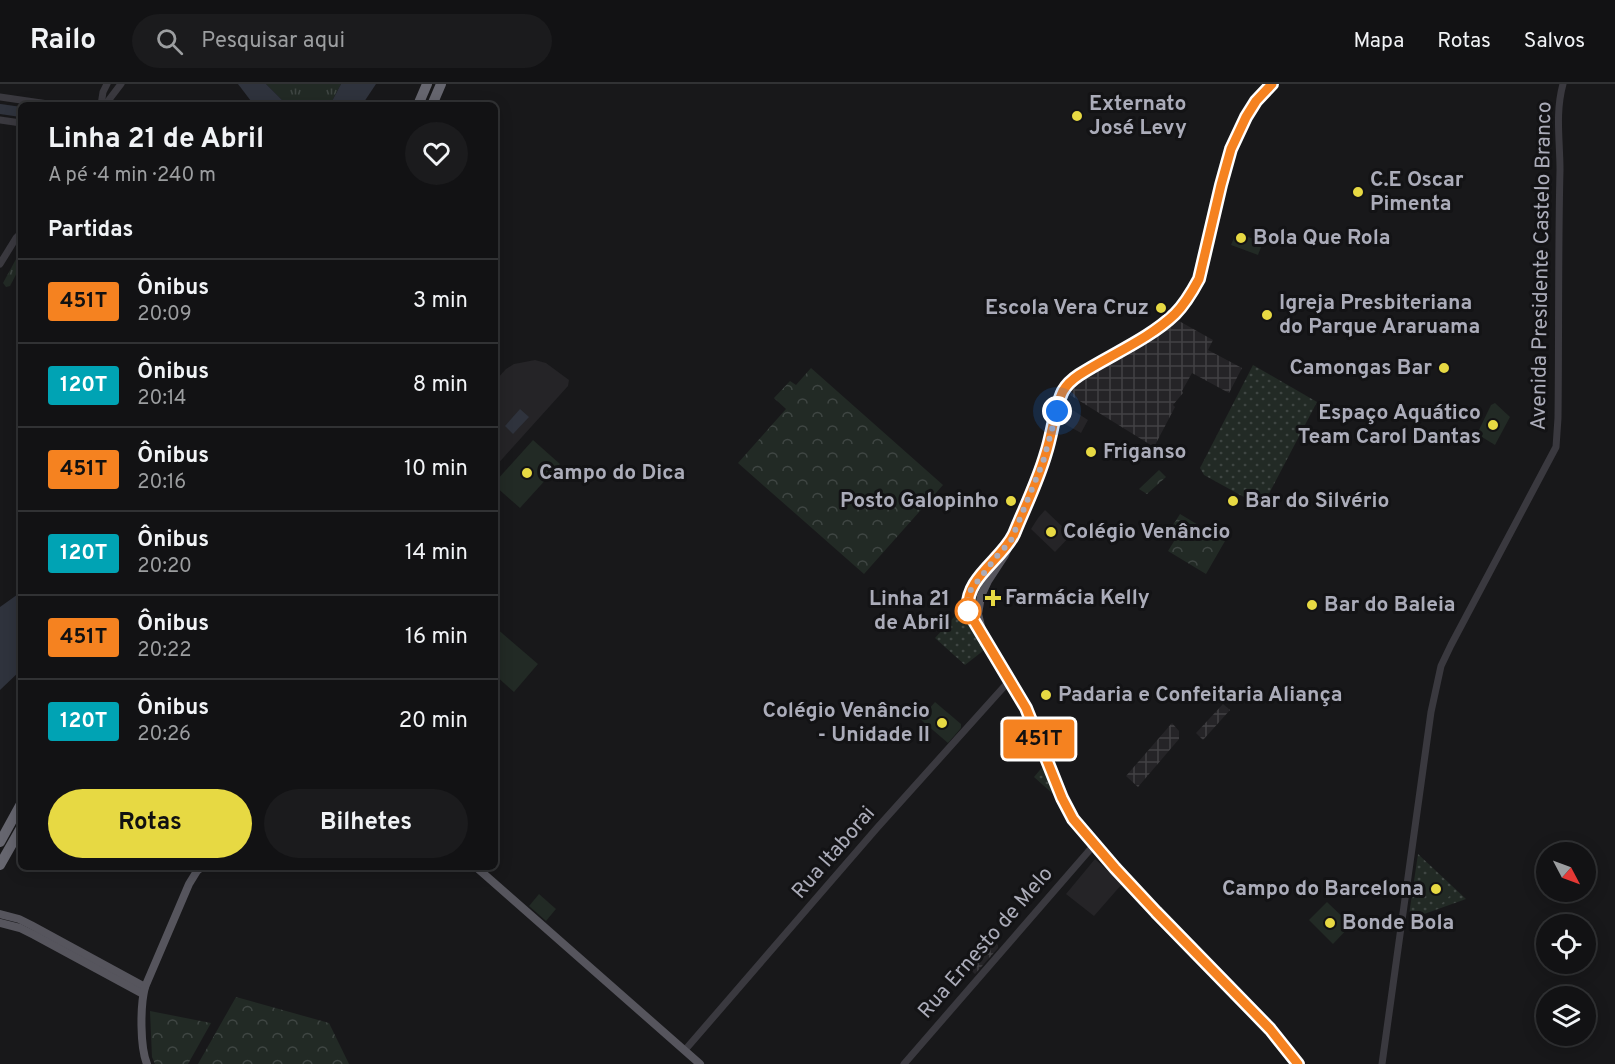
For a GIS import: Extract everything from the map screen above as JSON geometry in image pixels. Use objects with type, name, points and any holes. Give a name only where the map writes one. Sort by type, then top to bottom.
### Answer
[{"type":"highway","points":[[419,102],[427,84]]},
{"type":"highway","points":[[433,102],[441,84]]},
{"type":"highway","points":[[0,842],[18,809]]},
{"type":"highway","points":[[0,865],[18,833]]},
{"type":"main road","points":[[1272,84],[1256,101],[1231,149],[1199,279],[1193,291],[1175,314],[1152,332],[1089,368],[1071,381],[1063,391],[1038,477],[1005,555],[984,579],[978,610],[983,634],[1026,708],[1067,810],[1094,844],[1156,912],[1270,1029],[1298,1064]]},
{"type":"main road","points":[[147,1064],[141,1004],[144,991],[189,884],[198,870]]},
{"type":"main road","points":[[479,870],[700,1064]]},
{"type":"main road","points":[[0,914],[31,925],[144,991]]},
{"type":"main road","points":[[0,923],[20,928],[144,991]]},
{"type":"street","points":[[102,102],[101,98],[107,84]]},
{"type":"street","points":[[106,102],[122,84]]},
{"type":"street","name":"Avenida Presidente Castelo Branco","points":[[1382,1064],[1431,712],[1441,666],[1556,447],[1560,165],[1557,114],[1563,84]]},
{"type":"street","points":[[0,97],[34,102]]},
{"type":"street","points":[[0,120],[18,123]]},
{"type":"street","points":[[0,264],[18,236]]},
{"type":"street","name":"Rua Itaborai","points":[[685,1050],[877,828],[1010,680]]},
{"type":"street","name":"Rua Ernesto de Melo","points":[[904,1064],[1094,844]]},
{"type":"shaded area","points":[[238,84],[266,84],[284,102],[252,102]]},
{"type":"shaded area","points":[[341,84],[376,84],[364,102],[332,102]]},
{"type":"shaded area","points":[[1179,321],[1213,340],[1208,350],[1242,368],[1229,393],[1192,373],[1183,393],[1173,405],[1175,407],[1154,447],[1070,395],[1077,383]]},
{"type":"shaded area","points":[[535,360],[546,363],[569,380],[568,386],[498,464],[498,378],[514,364]]},
{"type":"shaded area","points":[[1068,407],[1088,420],[1081,433],[1063,423]]},
{"type":"shaded area","points":[[520,409],[529,417],[513,434],[505,426]]},
{"type":"shaded area","name":"Colégio Venâncio","points":[[1045,510],[1071,535],[1055,552],[1031,529]]},
{"type":"shaded area","points":[[18,594],[18,673],[0,690],[0,607]]},
{"type":"shaded area","points":[[1223,704],[1230,710],[1203,740],[1196,733]]},
{"type":"shaded area","points":[[1172,723],[1179,731],[1179,739],[1138,787],[1126,776]]},
{"type":"shaded area","points":[[1095,859],[1122,884],[1094,916],[1066,894]]},
{"type":"shaded area","points":[[986,935],[998,945],[998,948],[975,974],[962,962]]},
{"type":"green space","points":[[266,84],[341,84],[332,102],[284,102]]},
{"type":"green space","points":[[1236,233],[1263,242],[1258,255],[1231,245]]},
{"type":"green space","points":[[18,256],[18,271],[10,286],[6,287],[3,283]]},
{"type":"green space","points":[[1253,365],[1317,402],[1262,507],[1204,475],[1200,468]]},
{"type":"green space","points":[[811,368],[943,485],[864,574],[738,463],[786,409],[774,398],[790,381],[796,385]]},
{"type":"green space","name":"Espaço Aquático Team Carol Dantas","points":[[1495,403],[1510,417],[1495,445],[1477,434],[1491,405]]},
{"type":"green space","name":"Campo do Dica","points":[[533,440],[560,464],[520,508],[498,489],[498,479]]},
{"type":"green space","points":[[1159,470],[1166,477],[1147,494],[1139,489]]},
{"type":"green space","points":[[1180,514],[1225,541],[1206,574],[1168,551],[1176,538],[1168,533]]},
{"type":"green space","points":[[966,604],[988,647],[965,665],[935,638]]},
{"type":"green space","points":[[498,630],[538,664],[514,692],[498,678]]},
{"type":"green space","name":"Colégio Venâncio - Unidade II","points":[[935,702],[961,724],[961,728],[948,743],[920,719]]},
{"type":"green space","points":[[1045,764],[1056,792],[1053,794],[1034,777]]},
{"type":"green space","points":[[1418,854],[1466,899],[1413,918],[1410,917]]},
{"type":"green space","name":"Campo do Barcelona","points":[[1433,871],[1454,892],[1439,906],[1419,886]]},
{"type":"green space","points":[[539,894],[556,909],[546,921],[529,906]]},
{"type":"green space","name":"Bonde Bola","points":[[1327,902],[1351,925],[1333,944],[1309,920]]},
{"type":"green space","points":[[236,997],[329,1023],[349,1064],[198,1064]]},
{"type":"green space","points":[[150,1011],[211,1023],[188,1064],[155,1064],[152,1057]]},
{"type":"waterway","points":[[0,109],[18,112]]},
{"type":"bus line","name":"451T","points":[[1272,84],[1256,101],[1231,149],[1199,279],[1193,291],[1175,314],[1152,332],[1089,368],[1071,381],[1063,391],[1047,452],[1029,500],[1010,543],[970,591],[968,611],[1026,708],[1050,770],[1073,819],[1156,912],[1270,1029],[1298,1064]]},
{"type":"place","name":"Externato José Levy","points":[[1077,116]]},
{"type":"place","name":"C.E Oscar Pimenta","points":[[1358,192]]},
{"type":"place","name":"Bola Que Rola","points":[[1241,238]]},
{"type":"place","name":"Escola Vera Cruz","points":[[1161,308]]},
{"type":"place","name":"Igreja Presbiteriana do Parque Araruama","points":[[1267,315]]},
{"type":"place","name":"Camongas Bar","points":[[1444,368]]},
{"type":"place","name":"Espaço Aquático Team Carol Dantas","points":[[1493,425]]},
{"type":"place","name":"Friganso","points":[[1091,452]]},
{"type":"place","name":"Campo do Dica","points":[[527,473]]},
{"type":"place","name":"Posto Galopinho","points":[[1011,501]]},
{"type":"place","name":"Bar do Silvério","points":[[1233,501]]},
{"type":"place","name":"Colégio Venâncio","points":[[1051,532]]},
{"type":"place","name":"Farmácia Kelly","points":[[993,598]]},
{"type":"place","name":"Bar do Baleia","points":[[1312,605]]},
{"type":"place","name":"Linha 21 de Abril","points":[[968,611]]},
{"type":"place","name":"Padaria e Confeitaria Aliança","points":[[1046,695]]},
{"type":"place","name":"Colégio Venâncio - Unidade II","points":[[942,723]]},
{"type":"place","name":"Campo do Barcelona","points":[[1436,889]]},
{"type":"place","name":"Bonde Bola","points":[[1330,923]]},
{"type":"route","points":[[968,611],[970,591],[1010,543],[1047,452],[1057,411]]}]
